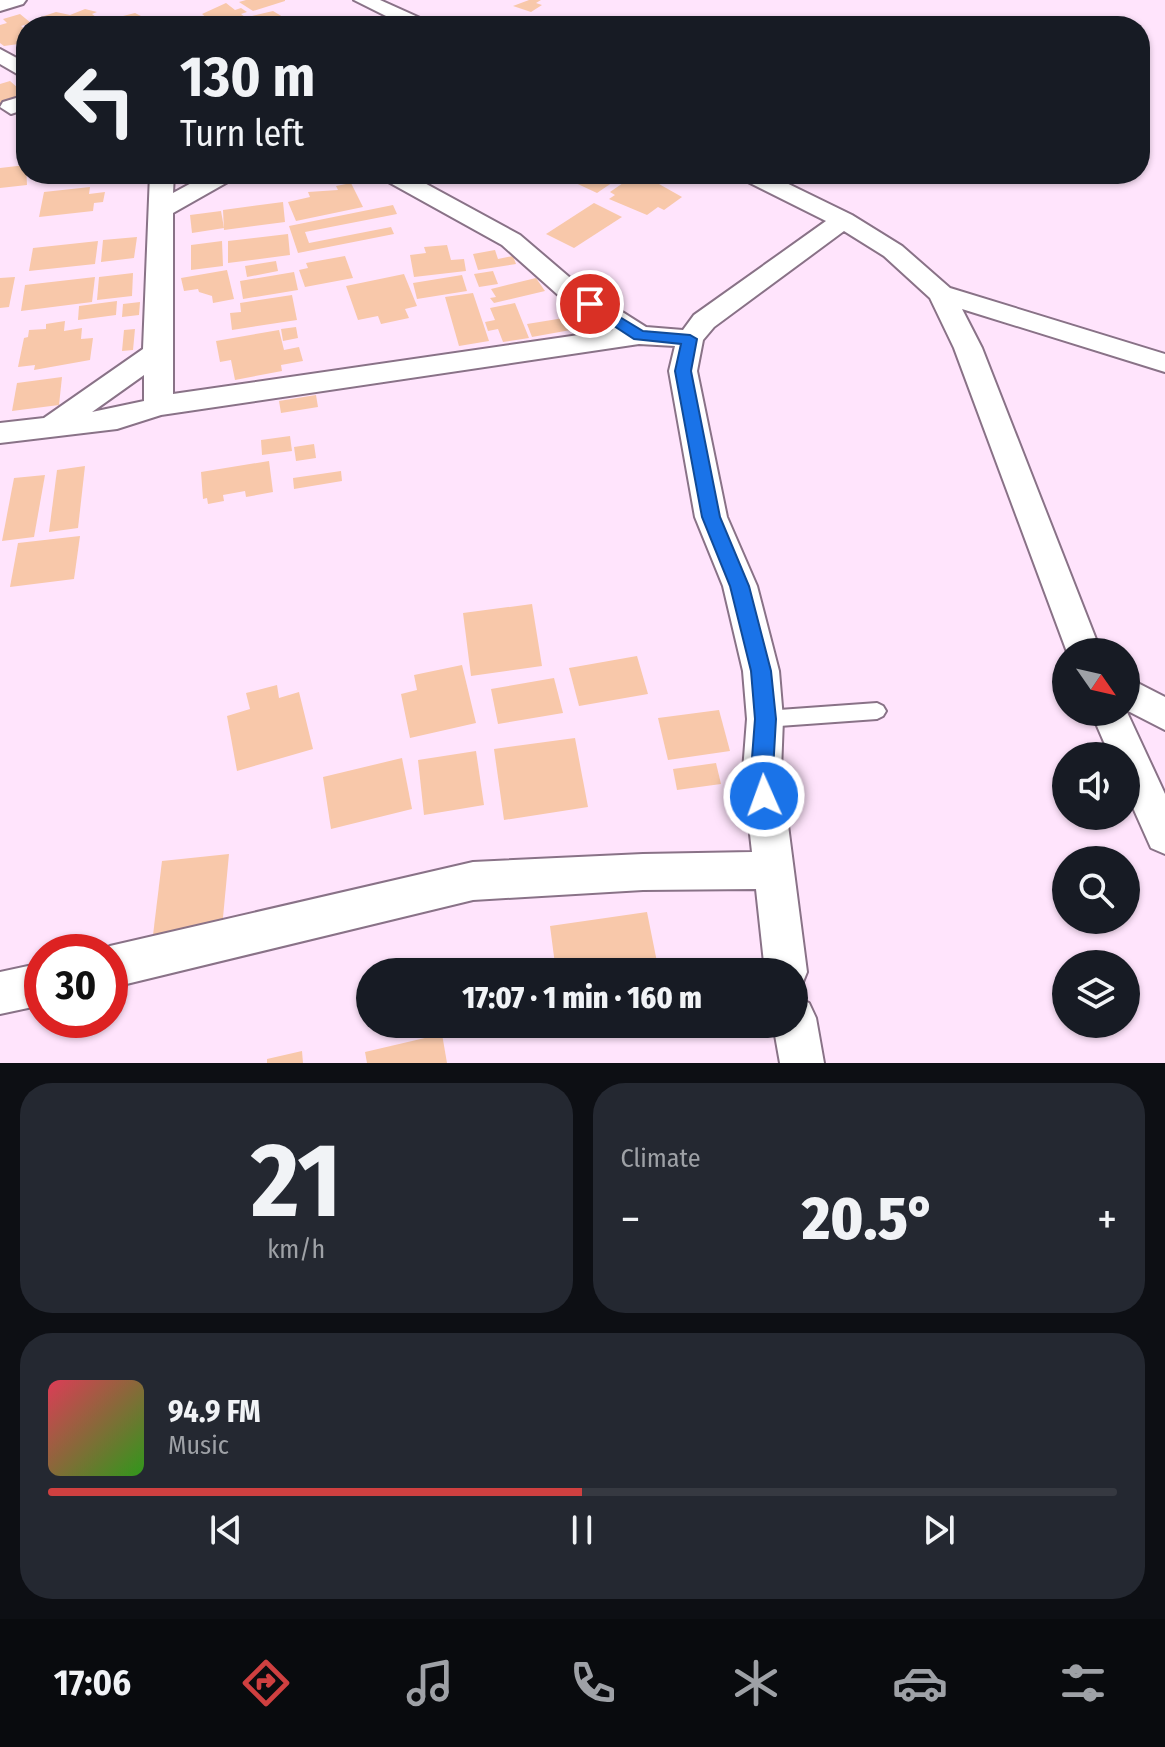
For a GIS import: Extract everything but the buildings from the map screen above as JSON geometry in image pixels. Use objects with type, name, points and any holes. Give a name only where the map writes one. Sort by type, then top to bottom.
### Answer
[{"type":"street","points":[[0,5],[16,0]]},
{"type":"street","points":[[364,0],[400,16]]},
{"type":"street","points":[[159,406],[157,352],[162,184]]},
{"type":"street","points":[[162,209],[207,184]]},
{"type":"street","points":[[409,184],[511,240],[566,288],[639,335]]},
{"type":"street","points":[[770,184],[843,220],[893,251],[941,294],[968,348],[1079,638]]},
{"type":"street","points":[[784,958],[762,771],[765,719],[761,671],[740,586],[711,517],[683,371],[690,339],[704,321],[843,220]]},
{"type":"street","points":[[941,294],[1165,363]]},
{"type":"street","points":[[0,433],[117,419],[159,406],[639,335],[690,339]]},
{"type":"street","points":[[49,429],[157,352]]},
{"type":"street","points":[[1140,700],[1165,715]]},
{"type":"street","points":[[1115,726],[1165,836]]},
{"type":"street","points":[[128,963],[473,881],[643,872],[772,870]]},
{"type":"street","points":[[0,993],[24,988]]},
{"type":"street","points":[[798,1038],[802,1063]]},
{"type":"lane","points":[[765,719],[877,711]]},
{"type":"route","points":[[590,304],[639,335],[690,339],[683,371],[711,517],[740,586],[761,671],[765,719],[764,796]]}]
